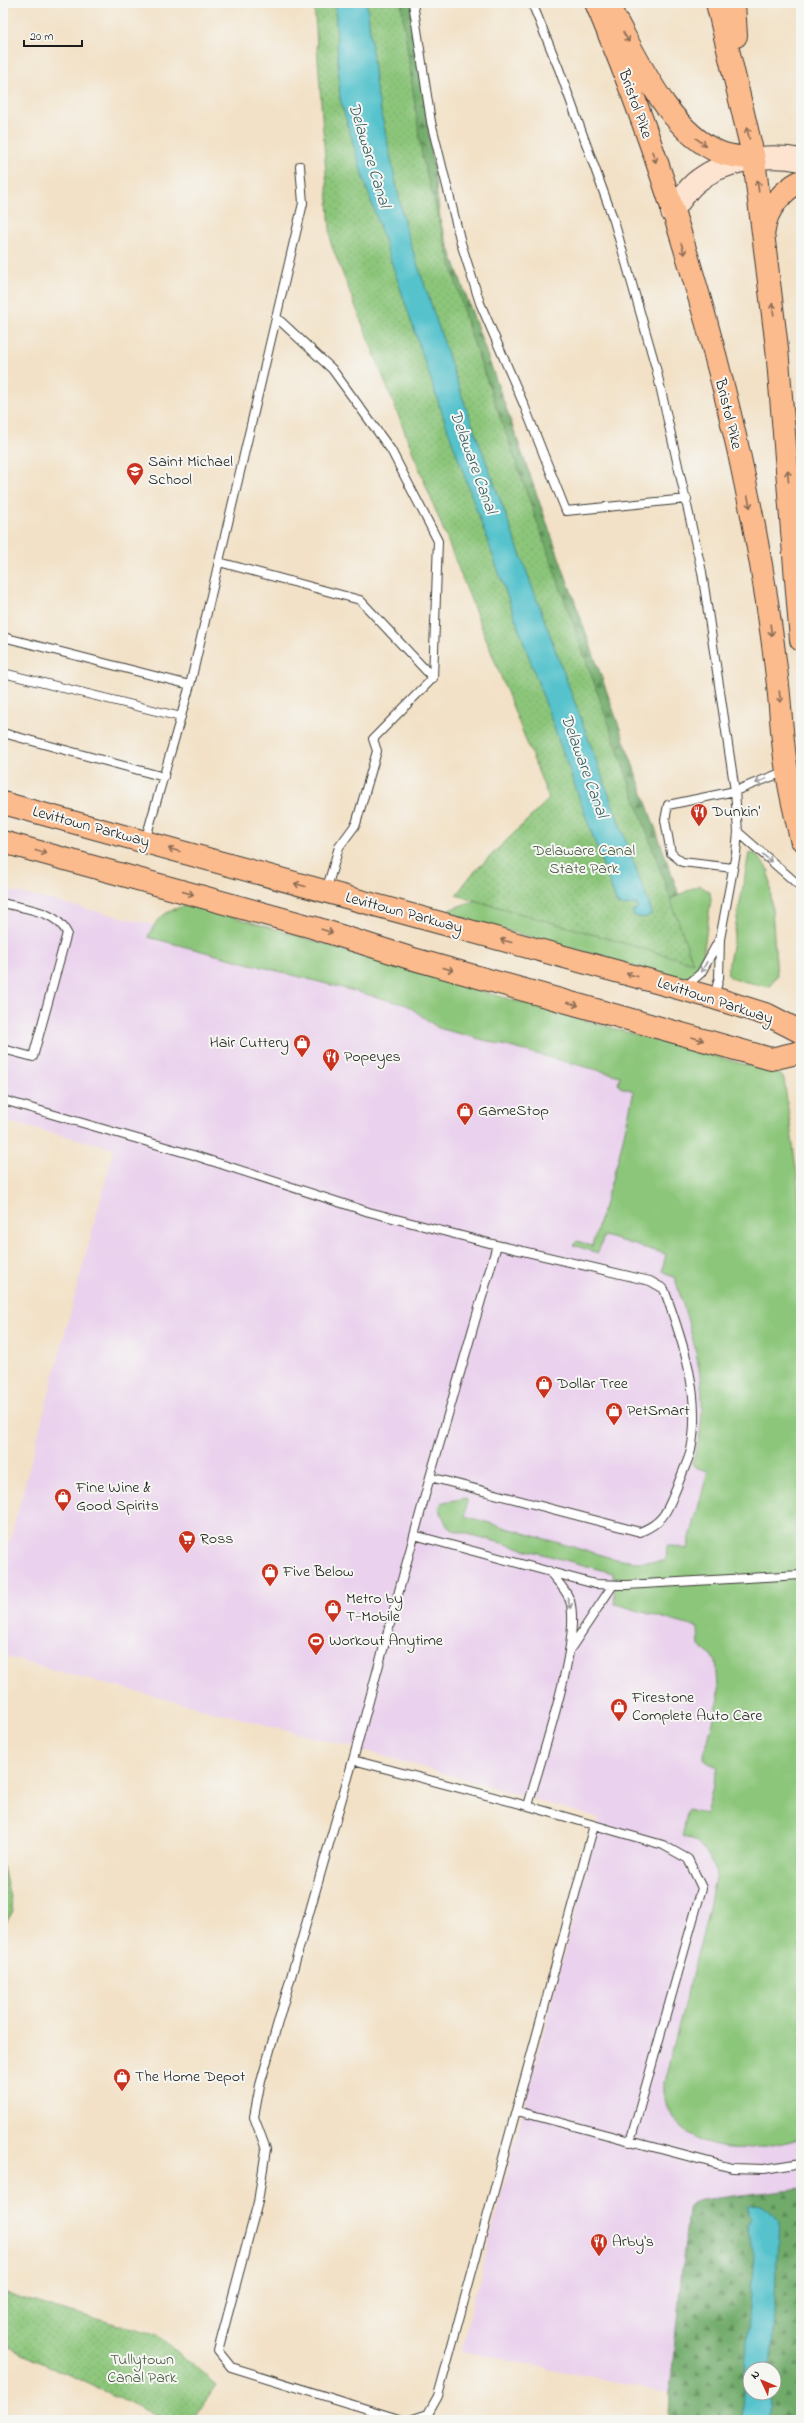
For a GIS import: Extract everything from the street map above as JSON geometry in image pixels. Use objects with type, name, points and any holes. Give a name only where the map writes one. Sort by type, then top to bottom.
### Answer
[{"type":"main road","name":"Bristol Pike","points":[[596,3],[629,88],[672,212],[718,372],[754,526],[775,658],[787,771],[801,839]]},
{"type":"main road","points":[[606,3],[657,92],[686,129],[698,140],[722,154],[754,158],[786,157],[801,160]]},
{"type":"main road","points":[[717,3],[754,158],[777,348],[801,640]]},
{"type":"main road","points":[[734,3],[742,107]]},
{"type":"main road","points":[[672,212],[694,184],[705,176],[718,169],[754,158]]},
{"type":"main road","points":[[764,239],[765,221],[772,206],[783,194],[801,181]]},
{"type":"main road","name":"Levittown Parkway","points":[[3,803],[714,998],[768,1015],[801,1032]]},
{"type":"main road","points":[[3,842],[312,927],[410,958],[770,1059],[801,1052]]},
{"type":"lane","points":[[413,3],[431,122],[461,242],[480,302],[524,405],[566,511],[687,499]]},
{"type":"lane","points":[[532,3],[559,69],[614,221],[656,368],[687,499],[708,609],[735,791],[738,832],[720,939],[719,978],[714,998]]},
{"type":"lane","points":[[145,842],[190,685],[303,203],[300,166]]},
{"type":"lane","points":[[276,317],[332,369],[391,450],[438,541],[433,678],[373,739],[377,751],[356,824],[339,847],[326,892]]},
{"type":"lane","points":[[219,562],[360,600],[433,678]]},
{"type":"lane","points":[[3,637],[190,685]]},
{"type":"lane","points":[[3,673],[181,717]]},
{"type":"lane","points":[[3,733],[164,777]]},
{"type":"lane","points":[[733,868],[682,862],[670,853],[665,820],[668,805],[735,791],[787,771]]},
{"type":"lane","points":[[738,832],[801,887]]},
{"type":"lane","points":[[3,903],[52,916],[59,921],[67,933],[33,1057],[3,1049]]},
{"type":"lane","points":[[682,989],[701,973],[720,939]]},
{"type":"lane","points":[[3,1100],[193,1155],[369,1212],[497,1245],[650,1281],[664,1288],[683,1341],[693,1395],[695,1425],[691,1451],[666,1513],[656,1526],[640,1532],[430,1477]]},
{"type":"lane","points":[[402,2420],[231,2367],[218,2351],[258,2202],[266,2149],[254,2117],[260,2085],[353,1760],[430,1477],[497,1245]]},
{"type":"lane","points":[[414,1535],[595,1584],[613,1585],[801,1575]]},
{"type":"lane","points":[[528,1806],[570,1648],[572,1615],[570,1600],[549,1571]]},
{"type":"lane","points":[[570,1648],[613,1585]]},
{"type":"lane","points":[[353,1760],[594,1824],[663,1845],[688,1859],[702,1888],[630,2142]]},
{"type":"lane","points":[[410,2420],[428,2414],[438,2396],[517,2111],[594,1824]]},
{"type":"lane","points":[[517,2111],[732,2168],[764,2169],[801,2163]]},
{"type":"shaded area","points":[[3,889],[780,1074],[801,1240],[801,2419],[461,2351],[599,1818],[349,1746],[75,1676],[3,1656],[3,1567],[114,1148],[3,1121]]},
{"type":"green space","name":"Delaware Canal State Park","points":[[314,3],[401,3],[422,157],[467,324],[693,963],[456,895],[472,874],[549,799],[331,244]]},
{"type":"green space","points":[[367,3],[412,3],[441,225],[679,895],[651,909],[462,396]]},
{"type":"green space","points":[[749,853],[756,854],[769,871],[777,975],[769,987],[733,979],[727,974]]},
{"type":"green space","points":[[699,885],[710,892],[711,899],[702,963],[691,976],[677,979],[442,912],[485,897],[651,909]]},
{"type":"green space","points":[[184,906],[195,906],[460,985],[780,1074],[784,1079],[797,1175],[801,1228],[801,2139],[754,2148],[724,2147],[709,2144],[695,2138],[677,2123],[667,2107],[664,2095],[664,2082],[706,1921],[716,1874],[707,1853],[697,1842],[682,1836],[688,1809],[706,1814],[718,1767],[706,1762],[703,1758],[719,1699],[716,1660],[699,1646],[698,1628],[615,1604],[613,1573],[453,1530],[447,1526],[439,1508],[443,1502],[466,1498],[465,1516],[615,1559],[636,1562],[666,1561],[667,1545],[687,1549],[708,1471],[694,1467],[692,1464],[699,1439],[702,1416],[702,1393],[695,1348],[675,1278],[662,1271],[666,1254],[604,1236],[598,1253],[573,1245],[577,1241],[592,1246],[619,1156],[634,1091],[620,1087],[618,1084],[620,1076],[438,1028],[407,1005],[148,937],[158,920],[166,913]]},
{"type":"green space","points":[[3,1866],[13,1911],[3,1928]]},
{"type":"green space","points":[[801,2188],[801,2420],[669,2420],[670,2391],[688,2209],[692,2203],[700,2200]]},
{"type":"green space","name":"Tullytown Canal Park","points":[[3,2293],[158,2336],[217,2385],[192,2420],[168,2420],[3,2345]]},
{"type":"water","name":"Delaware Canal","points":[[335,3],[367,3],[376,88],[406,230],[462,396],[651,909],[651,915],[643,918],[634,916],[632,911],[638,909],[636,904],[625,906],[617,904],[442,413],[363,177],[340,99]]},
{"type":"water","points":[[757,2205],[771,2211],[779,2221],[771,2361],[746,2361],[754,2255],[747,2226],[751,2218],[748,2214],[748,2206]]},
{"type":"water","points":[[742,2401],[770,2401],[769,2420],[741,2420]]},
{"type":"place","name":"Saint Michael School","points":[[135,486]]},
{"type":"place","name":"Dunkin'","points":[[699,827]]},
{"type":"place","name":"Hair Cuttery","points":[[302,1058]]},
{"type":"place","name":"Popeyes","points":[[331,1072]]},
{"type":"place","name":"GameStop","points":[[465,1126]]},
{"type":"place","name":"Dollar Tree","points":[[544,1399]]},
{"type":"place","name":"PetSmart","points":[[614,1426]]},
{"type":"place","name":"Fine Wine & Good Spirits","points":[[63,1512]]},
{"type":"place","name":"Ross","points":[[187,1554]]},
{"type":"place","name":"Five Below","points":[[270,1587]]},
{"type":"place","name":"Metro by T-Mobile","points":[[333,1623]]},
{"type":"place","name":"Workout Anytime","points":[[316,1656]]},
{"type":"place","name":"Firestone Complete Auto Care","points":[[619,1722]]},
{"type":"place","name":"The Home Depot","points":[[122,2092]]},
{"type":"place","name":"Arby's","points":[[599,2257]]}]
